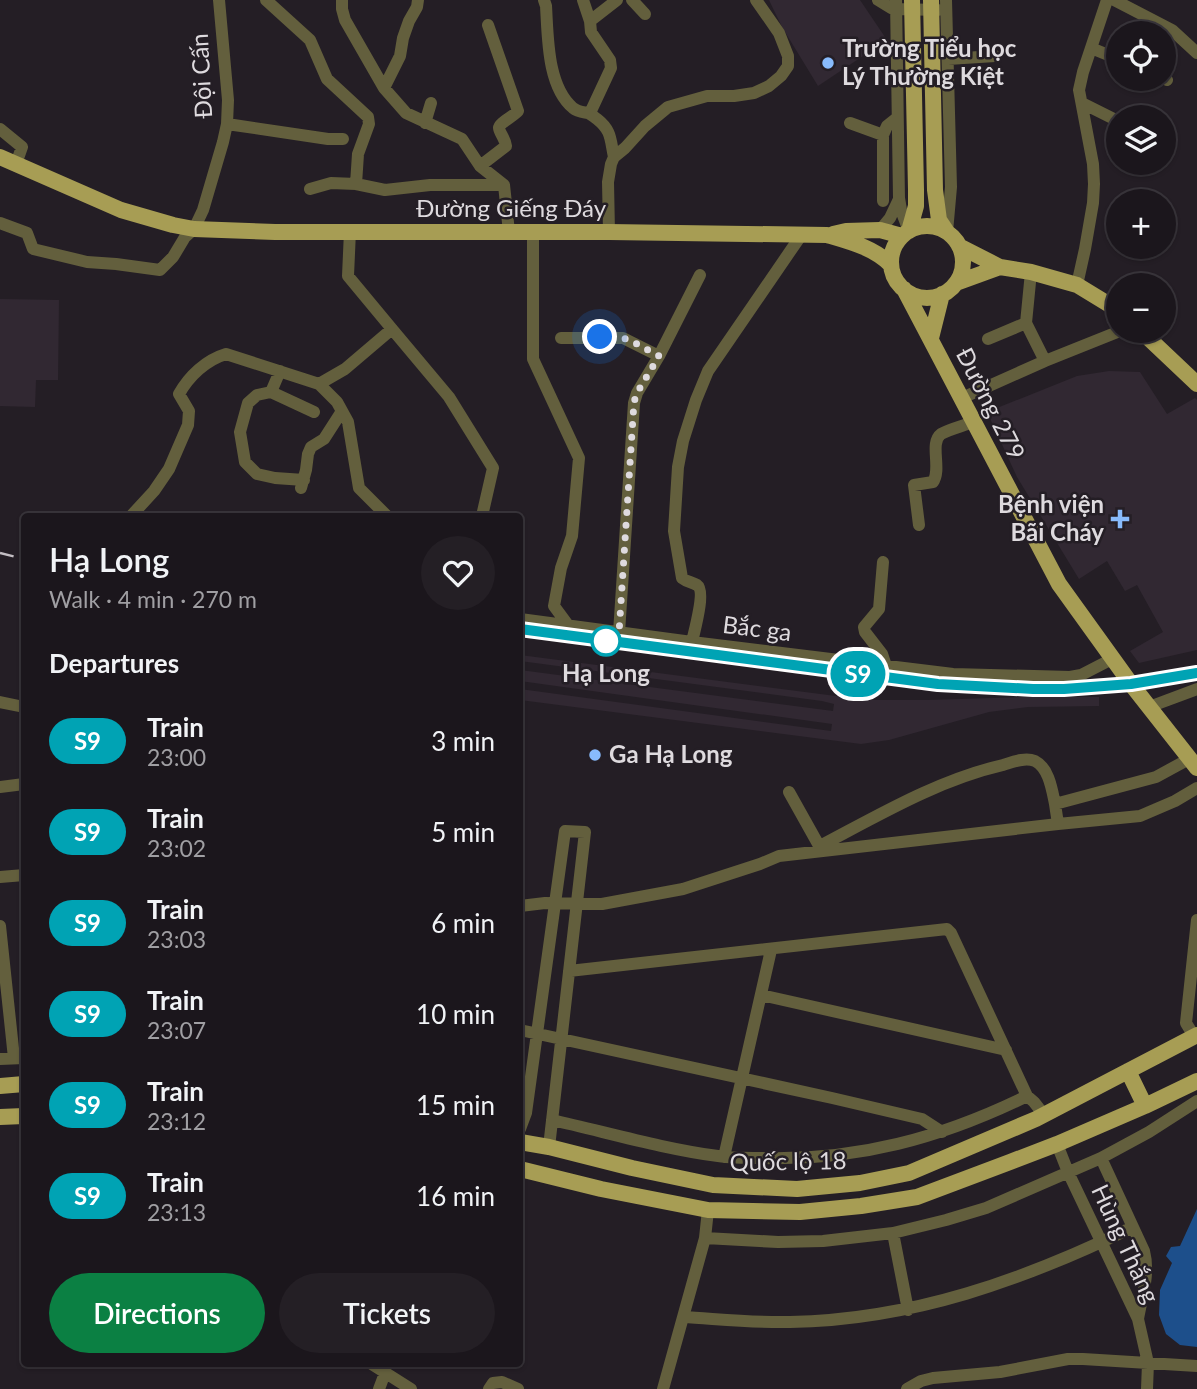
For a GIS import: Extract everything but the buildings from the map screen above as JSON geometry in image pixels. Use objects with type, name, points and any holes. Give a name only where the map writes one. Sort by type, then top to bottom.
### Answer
[{"type":"main road","points":[[904,5],[915,206],[895,244],[891,265],[893,274],[912,295],[932,297],[942,294],[956,283],[1000,267]]},
{"type":"main road","points":[[938,5],[934,190],[939,220],[959,246],[962,255],[956,283]]},
{"type":"main road","name":"Đường Giếng Đáy","points":[[0,157],[121,210],[194,229],[275,232],[827,235],[859,244],[881,255],[891,265]]},
{"type":"main road","points":[[905,229],[928,226],[947,232]]},
{"type":"main road","name":"Đường Giếng Đáy","points":[[827,235],[846,231],[905,229]]},
{"type":"main road","points":[[959,246],[1000,267],[1031,272],[1077,285],[1106,303]]},
{"type":"main road","name":"Đường 279","points":[[904,289],[1059,584],[1112,659],[1193,763]]},
{"type":"main road","name":"Đường 279","points":[[930,338],[942,294]]},
{"type":"main road","points":[[1154,343],[1197,384]]},
{"type":"main road","name":"Quốc lộ 18","points":[[523,1143],[713,1185],[797,1189],[859,1183],[909,1172],[1044,1115],[1196,1036]]},
{"type":"main road","points":[[1128,1071],[1145,1106]]},
{"type":"main road","name":"Quốc lộ 18","points":[[523,1170],[601,1189],[708,1210],[800,1212],[860,1206],[916,1197],[1057,1144],[1197,1081]]},
{"type":"main road","points":[[0,1086],[21,1084]]},
{"type":"main road","points":[[0,1117],[21,1116]]},
{"type":"street","name":"Đội Cấn","points":[[0,223],[27,233],[33,249],[87,262],[160,271],[194,229],[203,210],[227,124],[228,100],[219,0]]},
{"type":"street","points":[[266,0],[310,40],[327,79],[368,117],[369,124],[358,154],[356,184]]},
{"type":"street","points":[[342,0],[343,15],[384,88],[406,114],[453,133],[461,139],[480,166],[504,185],[509,232]]},
{"type":"street","points":[[384,88],[400,56],[402,38],[418,0]]},
{"type":"street","points":[[544,0],[555,78],[573,108],[583,114],[590,114],[608,129],[614,157]]},
{"type":"street","points":[[583,0],[591,32],[610,60],[611,68],[590,114]]},
{"type":"street","points":[[590,21],[617,0]]},
{"type":"street","points":[[632,0],[645,13]]},
{"type":"street","points":[[609,232],[608,182],[611,164],[614,157],[645,126],[668,107],[707,96],[754,93],[769,86],[789,66],[789,56],[779,33],[757,0]]},
{"type":"street","points":[[878,0],[891,8],[904,5],[938,5],[948,59],[951,187],[947,232]]},
{"type":"street","points":[[1077,285],[1093,203],[1094,184],[1093,164],[1079,90],[1107,0]]},
{"type":"street","points":[[1114,0],[1172,30],[1197,52]]},
{"type":"street","points":[[1135,10],[1146,0]]},
{"type":"street","points":[[904,5],[897,118],[899,198],[905,229]]},
{"type":"street","points":[[480,166],[506,146],[499,127],[518,112],[488,25]]},
{"type":"street","points":[[1091,48],[1106,54]]},
{"type":"street","points":[[948,59],[995,56]]},
{"type":"street","points":[[425,123],[431,103]]},
{"type":"street","points":[[1082,103],[1106,115]]},
{"type":"street","points":[[883,201],[883,135],[887,126],[897,118]]},
{"type":"street","points":[[850,123],[883,135]]},
{"type":"street","points":[[227,124],[343,139]]},
{"type":"street","points":[[0,129],[22,148],[16,164]]},
{"type":"street","points":[[310,189],[331,183],[356,184],[385,190],[430,186],[504,185]]},
{"type":"street","points":[[880,230],[890,218],[899,198]]},
{"type":"street","points":[[350,231],[348,276],[449,397],[493,468],[483,513]]},
{"type":"street","points":[[533,232],[533,359],[579,457],[572,536],[561,568],[554,606],[568,625]]},
{"type":"street","points":[[692,642],[701,589],[682,578],[674,531],[678,467],[683,441],[708,371],[802,234]]},
{"type":"street","points":[[1031,272],[1026,323],[1045,361]]},
{"type":"street","points":[[619,633],[634,402],[700,275]]},
{"type":"street","points":[[988,339],[1026,323]]},
{"type":"street","points":[[319,384],[345,369],[391,329]]},
{"type":"street","points":[[962,398],[1106,337]]},
{"type":"street","points":[[561,338],[623,338],[659,356]]},
{"type":"street","points":[[134,513],[169,469],[188,425],[189,411],[179,394],[186,381],[214,358],[226,354],[319,384],[337,402],[348,422],[359,488],[384,513]]},
{"type":"street","points":[[271,393],[281,372]]},
{"type":"street","points":[[314,412],[271,393],[257,396],[248,403],[240,432],[246,462],[257,474],[302,484],[311,447],[324,439],[342,411]]},
{"type":"street","points":[[919,525],[914,485],[933,482],[937,476],[937,439],[973,422]]},
{"type":"street","points":[[883,562],[879,609],[864,627],[883,654],[886,666]]},
{"type":"street","name":"Bắc ga","points":[[523,619],[953,674],[1070,677],[1081,675],[1112,659]]},
{"type":"street","points":[[1149,708],[1197,689]]},
{"type":"street","points":[[0,702],[21,706]]},
{"type":"street","points":[[821,848],[942,784],[976,771],[1028,759],[1039,763],[1049,778],[1058,824]]},
{"type":"street","points":[[1055,804],[1156,777],[1193,763]]},
{"type":"street","points":[[0,787],[21,784]]},
{"type":"street","points":[[523,906],[602,904],[683,889],[779,856],[821,848],[1140,816],[1197,788]]},
{"type":"street","points":[[789,792],[821,848]]},
{"type":"street","points":[[523,1112],[537,1034],[565,831],[585,832],[549,1147]]},
{"type":"street","points":[[0,877],[21,875]]},
{"type":"street","points":[[1196,1036],[1186,1023],[1197,920]]},
{"type":"street","points":[[0,926],[2,964],[19,1058],[0,1059]]},
{"type":"street","points":[[569,971],[947,929],[1027,1096],[1044,1115]]},
{"type":"street","points":[[724,1157],[771,950]]},
{"type":"street","points":[[761,995],[1006,1050]]},
{"type":"street","points":[[523,1031],[922,1119],[942,1132]]},
{"type":"street","points":[[552,1120],[724,1157],[800,1159],[876,1150],[911,1141],[942,1132],[1027,1096]]},
{"type":"street","points":[[705,1238],[812,1241],[893,1233],[946,1220],[986,1208],[1101,1158],[1149,1132],[1197,1101]]},
{"type":"street","name":"Hùng Thắng","points":[[1057,1144],[1138,1319],[1149,1363],[1147,1389]]},
{"type":"street","points":[[1101,1158],[1147,1262],[1138,1319]]},
{"type":"street","points":[[663,1389],[705,1238],[708,1210]]},
{"type":"street","points":[[683,1317],[790,1322],[908,1310],[974,1293],[1020,1277],[1133,1227]]},
{"type":"street","points":[[893,1233],[908,1310]]},
{"type":"street","points":[[907,1389],[933,1378],[1016,1370],[1068,1359],[1197,1366]]},
{"type":"street","points":[[379,1389],[380,1367]]},
{"type":"street","points":[[380,1367],[411,1389]]},
{"type":"street","points":[[489,1389],[494,1383],[502,1382],[519,1389]]},
{"type":"shaded area","name":"Trường Tiểu học Lý Thường Kiệt","points":[[769,0],[860,0],[887,40],[818,86]]},
{"type":"shaded area","points":[[0,299],[59,300],[58,380],[36,380],[35,407],[0,406]]},
{"type":"shaded area","name":"Bệnh viện Bãi Cháy","points":[[1109,371],[1140,372],[1167,414],[1195,398],[1197,400],[1197,650],[1139,663],[1130,651],[1163,632],[1137,585],[1125,591],[1107,561],[1079,579],[1017,477],[987,412],[1077,376]]},
{"type":"shaded area","points":[[523,626],[938,681],[1062,686],[1145,680],[1197,670],[1197,675],[1146,685],[1064,693],[938,688],[523,633]]},
{"type":"shaded area","points":[[523,655],[867,700],[1099,697],[1099,706],[1028,707],[989,712],[889,740],[861,744],[523,700],[523,689],[831,731],[832,724],[523,681],[523,670],[833,711],[834,704],[523,661]]},
{"type":"water","points":[[1197,1209],[1197,1347],[1180,1345],[1166,1334],[1159,1315],[1160,1290],[1172,1263],[1166,1256],[1171,1247],[1180,1246]]},
{"type":"railway","points":[[0,553],[21,558]]},
{"type":"railway","points":[[523,629],[938,684],[1064,689],[1131,684],[1197,672]]},
{"type":"train","name":"S9","points":[[523,629],[938,684],[1064,689],[1131,684],[1197,673]]},
{"type":"place","name":"Trường Tiểu học Lý Thường Kiệt","points":[[828,63]]},
{"type":"place","name":"Bệnh viện Bãi Cháy","points":[[1120,519]]},
{"type":"place","name":"Hạ Long","points":[[606,641]]},
{"type":"place","name":"Ga Hạ Long","points":[[595,755]]},
{"type":"route","points":[[600,337],[628,339],[659,356],[634,402],[619,633],[606,641]]}]
